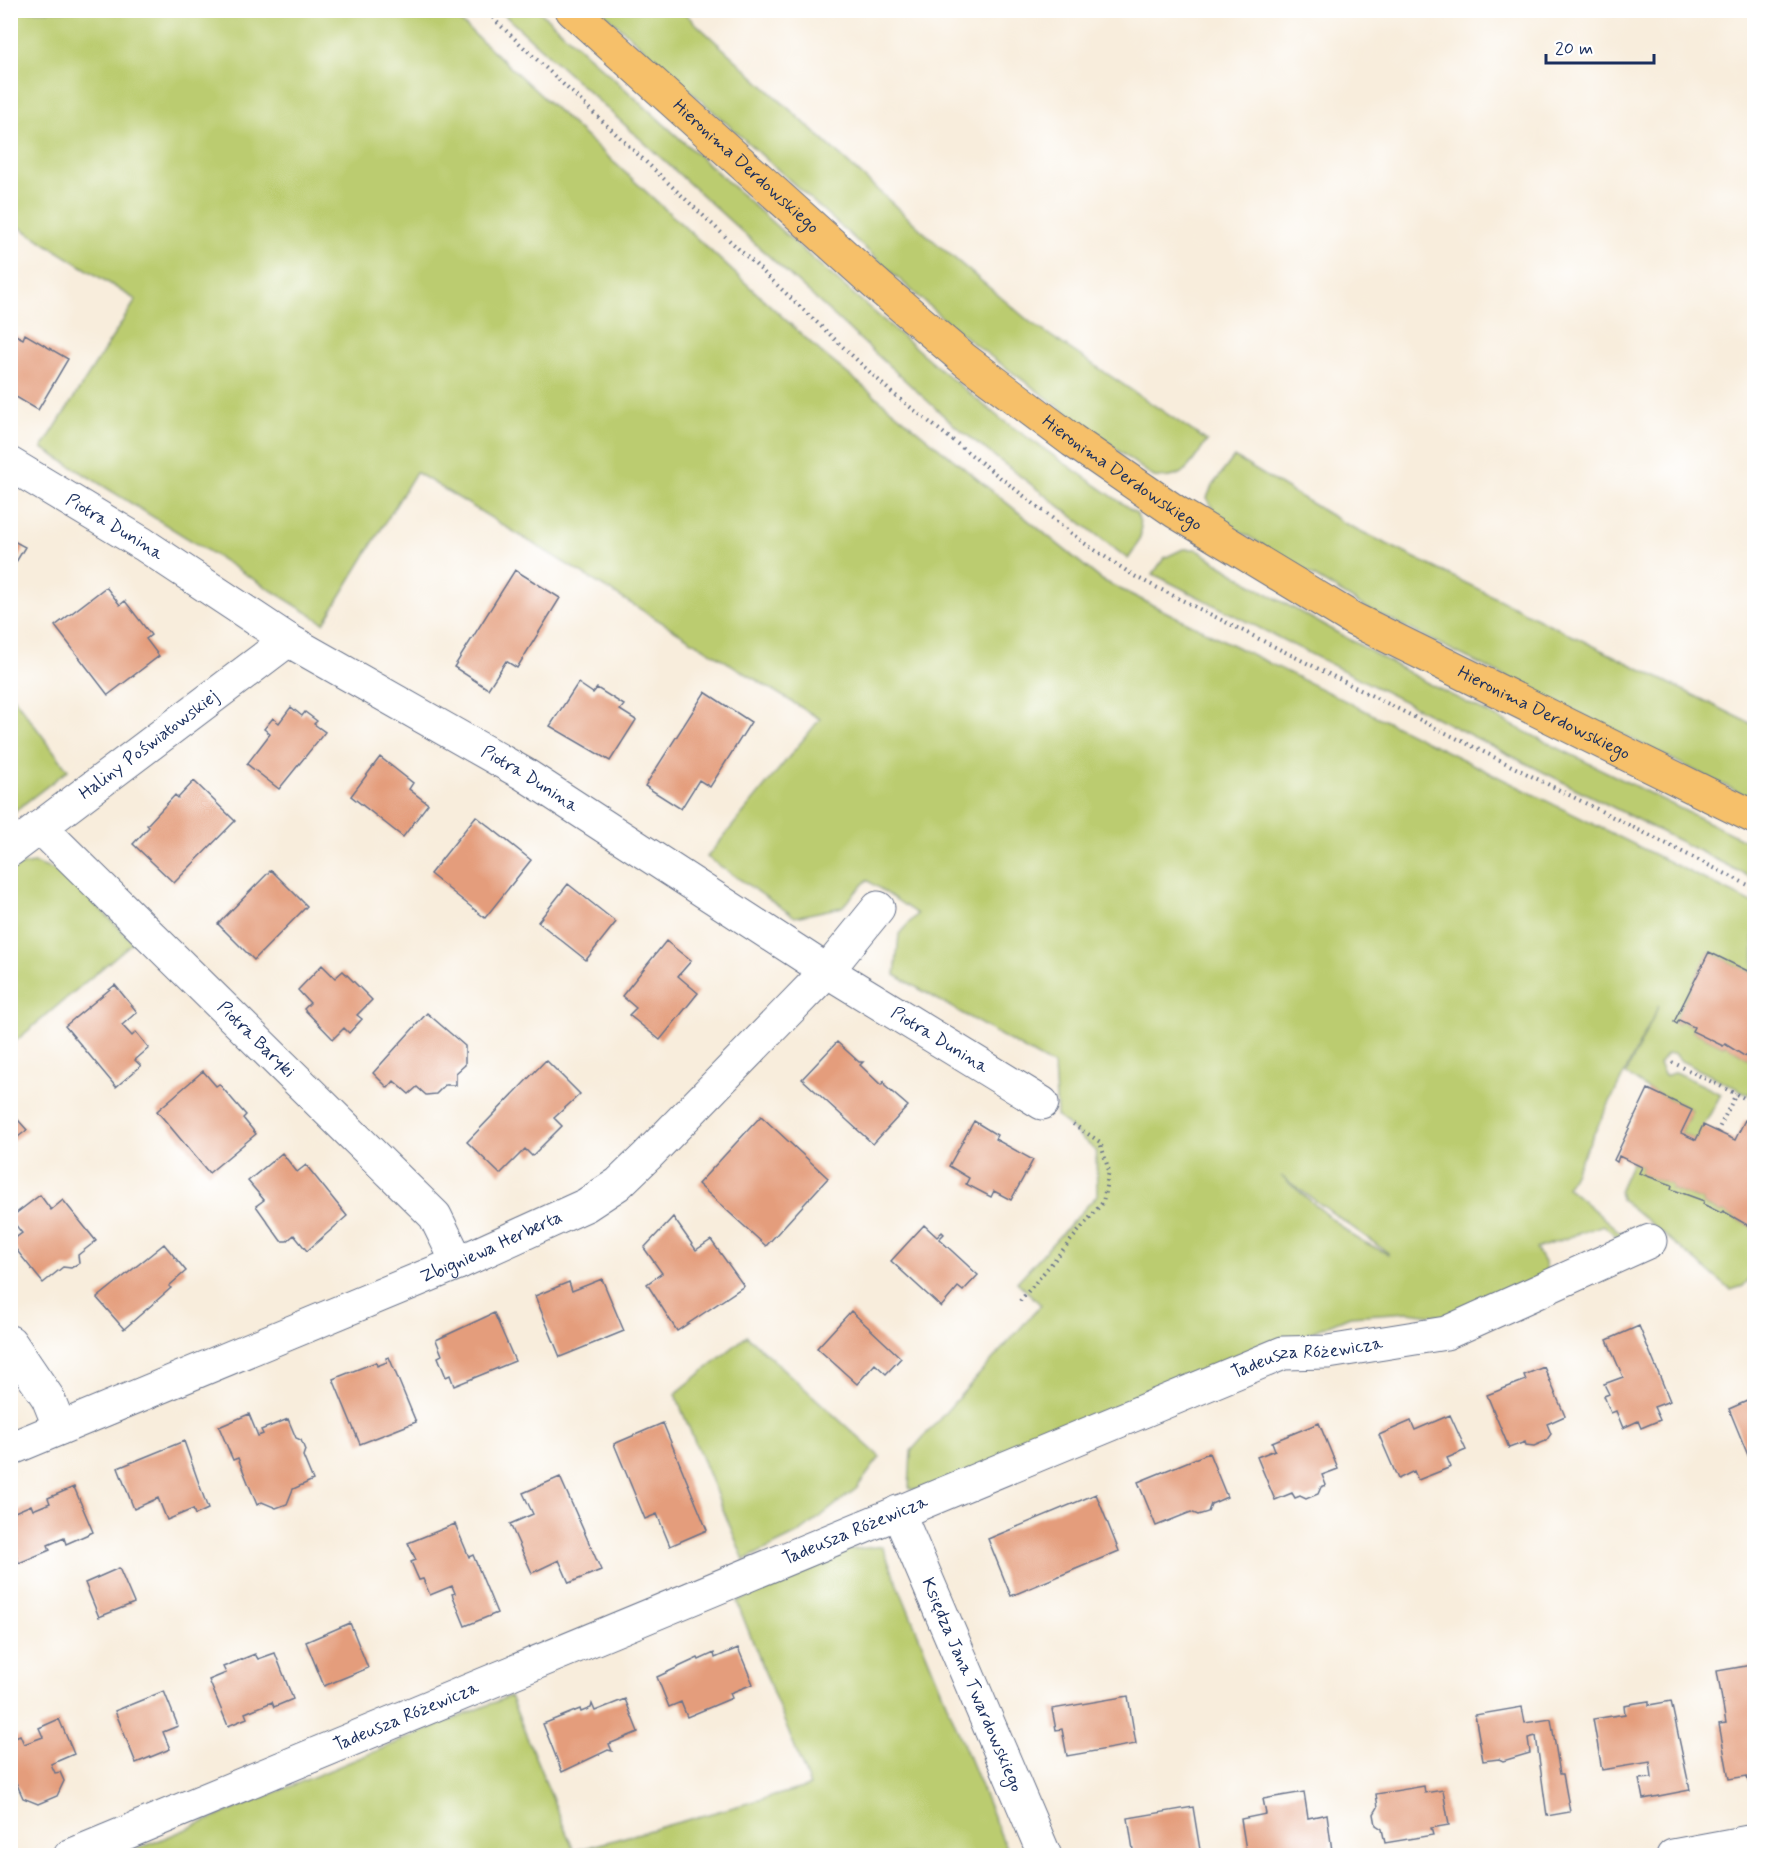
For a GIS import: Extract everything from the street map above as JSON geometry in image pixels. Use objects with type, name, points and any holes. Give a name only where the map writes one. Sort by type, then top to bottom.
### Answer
[{"type":"main road","name":"Hieronima Derdowskiego","points":[[572,10],[869,279],[965,360],[1073,441],[1167,506],[1353,619],[1755,817]]},
{"type":"street","name":"Piotra Dunina","points":[[10,464],[143,544],[288,640],[524,774],[826,971],[1042,1103]]},
{"type":"street","name":"Haliny Poświatowskiej","points":[[10,850],[288,640]]},
{"type":"street","name":"Piotra Baryki","points":[[40,827],[435,1216],[458,1263]]},
{"type":"street","name":"Zbigniewa Herberta","points":[[10,1449],[458,1263],[586,1205],[618,1184],[826,971],[878,908]]},
{"type":"street","name":"Tadeusza Różewicza","points":[[70,1856],[1283,1353],[1328,1352],[1446,1333],[1650,1241]]},
{"type":"street","points":[[10,1342],[48,1398],[60,1428]]},
{"type":"street","name":"Księdza Jana Twardowskiego","points":[[898,1512],[1045,1856]]},
{"type":"street","points":[[1673,1856],[1755,1841]]},
{"type":"path","points":[[1671,1062],[1755,1103]]},
{"type":"path","points":[[1717,1132],[1736,1094]]},
{"type":"path","points":[[1020,1301],[1103,1202],[1109,1171],[1100,1142],[1042,1103]]},
{"type":"green space","points":[[10,11],[449,11],[822,353],[1102,580],[1754,904],[1754,974],[1709,952],[1674,1022],[1677,1024],[1679,1020],[1694,1027],[1692,1031],[1723,1046],[1725,1044],[1754,1062],[1754,1097],[1681,1061],[1675,1054],[1667,1054],[1659,1064],[1665,1076],[1676,1072],[1721,1094],[1696,1140],[1681,1133],[1692,1110],[1648,1089],[1626,1074],[1659,1005],[1567,1187],[1628,1239],[1627,1245],[1603,1225],[1536,1249],[1545,1264],[1551,1285],[1447,1317],[1408,1312],[1350,1316],[975,1472],[916,1490],[909,1489],[911,1451],[1041,1305],[1017,1282],[1097,1195],[1096,1151],[1057,1116],[1054,1066],[895,975],[899,934],[917,914],[867,880],[842,907],[795,917],[707,857],[820,719],[416,472],[324,623],[42,448],[136,300],[11,222]],"holes":[[[1281,1176],[1388,1253],[1354,1237]]]},
{"type":"green space","points":[[500,11],[539,11],[814,260],[947,375],[1001,419],[1136,513],[1141,526],[1140,537],[1128,559],[955,426]]},
{"type":"green space","points":[[602,11],[682,11],[928,236],[1030,322],[1207,441],[1191,464],[1173,476],[1154,477],[974,344]]},
{"type":"green space","points":[[1234,457],[1342,522],[1754,725],[1754,800],[1363,606],[1218,518],[1207,498],[1212,486]]},
{"type":"green space","points":[[1183,549],[1196,549],[1259,589],[1431,685],[1754,845],[1754,879],[1153,574],[1164,558]]},
{"type":"green space","points":[[11,694],[68,770],[11,814]]},
{"type":"green space","points":[[34,863],[65,874],[133,942],[11,1045],[11,867]]},
{"type":"green space","points":[[1632,1162],[1642,1167],[1640,1173],[1672,1185],[1671,1189],[1704,1201],[1703,1204],[1721,1213],[1723,1211],[1754,1229],[1754,1274],[1743,1286],[1731,1290],[1621,1199],[1619,1191]]},
{"type":"green space","points":[[747,1336],[880,1457],[856,1489],[799,1533],[744,1560],[675,1394]]},
{"type":"green space","points":[[882,1546],[1009,1855],[121,1856],[510,1696],[574,1851],[810,1786],[737,1602],[848,1550]]},
{"type":"building","points":[[10,332],[23,339],[25,334],[68,359],[38,410],[11,394],[14,389],[10,387]]},
{"type":"building","points":[[10,539],[25,547],[10,572]]},
{"type":"building","points":[[515,570],[560,598],[517,668],[506,661],[488,689],[454,667]]},
{"type":"building","points":[[106,587],[120,605],[125,601],[151,635],[146,639],[159,656],[108,695],[55,626]]},
{"type":"building","points":[[578,683],[593,693],[597,688],[624,705],[620,710],[636,720],[610,761],[550,726]]},
{"type":"building","points":[[705,692],[751,722],[710,787],[699,780],[681,809],[645,786]]},
{"type":"building","points":[[291,707],[302,716],[305,712],[317,721],[314,724],[325,732],[279,789],[247,764],[270,734],[264,729],[273,718],[279,723]]},
{"type":"building","points":[[380,757],[413,783],[409,789],[428,804],[403,837],[351,796]]},
{"type":"building","points":[[194,781],[235,821],[174,883],[133,844],[175,795],[178,798]]},
{"type":"building","points":[[476,816],[531,860],[485,918],[430,874]]},
{"type":"building","points":[[271,870],[307,906],[254,960],[218,924]]},
{"type":"building","points":[[568,884],[616,922],[586,960],[538,922]]},
{"type":"building","points":[[666,941],[691,961],[678,976],[698,993],[660,1040],[629,1015],[636,1008],[622,996]]},
{"type":"building","points":[[1709,952],[1754,974],[1754,1062],[1725,1044],[1723,1046],[1692,1031],[1694,1027],[1679,1020],[1677,1024],[1674,1022]]},
{"type":"building","points":[[322,965],[335,978],[343,971],[372,1000],[357,1015],[362,1019],[349,1033],[344,1028],[333,1039],[304,1009],[310,1003],[298,990]]},
{"type":"building","points":[[115,985],[137,1012],[122,1025],[132,1036],[136,1032],[149,1048],[135,1060],[141,1066],[116,1087],[65,1026]]},
{"type":"building","points":[[427,1013],[465,1046],[465,1065],[456,1073],[456,1085],[445,1085],[436,1094],[426,1095],[417,1087],[409,1094],[394,1081],[388,1088],[373,1073]]},
{"type":"building","points":[[837,1042],[859,1062],[863,1062],[860,1065],[881,1085],[884,1081],[885,1086],[908,1106],[873,1144],[802,1079]]},
{"type":"building","points":[[546,1060],[580,1094],[554,1118],[562,1126],[532,1156],[525,1149],[500,1174],[467,1142]]},
{"type":"building","points":[[203,1071],[216,1086],[219,1084],[246,1115],[243,1118],[256,1134],[209,1173],[157,1111]]},
{"type":"building","points":[[1648,1089],[1692,1110],[1681,1133],[1696,1140],[1703,1125],[1735,1140],[1745,1120],[1754,1124],[1754,1229],[1723,1211],[1721,1213],[1703,1204],[1704,1201],[1671,1189],[1672,1185],[1639,1173],[1642,1167],[1619,1156],[1617,1162],[1614,1160]]},
{"type":"building","points":[[10,1111],[27,1130],[10,1143]]},
{"type":"building","points":[[761,1116],[828,1178],[766,1246],[698,1184]]},
{"type":"building","points":[[974,1121],[997,1135],[995,1139],[1033,1160],[1011,1200],[994,1191],[991,1197],[966,1184],[969,1178],[949,1166]]},
{"type":"building","points":[[282,1153],[297,1172],[306,1165],[347,1216],[307,1251],[294,1235],[287,1241],[281,1241],[256,1206],[264,1200],[248,1181]]},
{"type":"building","points":[[40,1195],[51,1210],[63,1200],[96,1241],[78,1255],[79,1263],[71,1268],[63,1267],[43,1283],[10,1242],[22,1233],[10,1218]]},
{"type":"building","points":[[673,1217],[696,1250],[711,1240],[744,1286],[677,1331],[647,1284],[662,1273],[644,1248]]},
{"type":"building","points":[[924,1225],[937,1237],[942,1232],[944,1234],[939,1239],[978,1275],[963,1291],[958,1287],[941,1307],[891,1261]]},
{"type":"building","points":[[164,1244],[186,1271],[169,1286],[171,1288],[124,1329],[97,1298]]},
{"type":"building","points":[[602,1279],[624,1331],[560,1357],[535,1296],[569,1282],[572,1291]]},
{"type":"building","points":[[851,1311],[901,1358],[886,1374],[875,1364],[857,1384],[817,1348]]},
{"type":"building","points":[[494,1313],[515,1361],[454,1386],[450,1375],[446,1377],[438,1357],[442,1355],[436,1340]]},
{"type":"building","points":[[1639,1326],[1670,1401],[1654,1407],[1660,1420],[1641,1428],[1638,1421],[1623,1428],[1616,1411],[1611,1413],[1604,1396],[1609,1394],[1604,1384],[1623,1377],[1607,1340]]},
{"type":"building","points":[[389,1357],[416,1422],[360,1444],[333,1379],[376,1362],[377,1366],[387,1362],[386,1358]]},
{"type":"building","points":[[1544,1367],[1565,1416],[1547,1424],[1551,1434],[1546,1441],[1534,1446],[1526,1445],[1525,1442],[1509,1448],[1487,1395],[1526,1380],[1524,1375]]},
{"type":"building","points":[[1754,1398],[1754,1470],[1729,1409]]},
{"type":"building","points":[[249,1414],[258,1436],[263,1434],[261,1430],[288,1419],[296,1438],[301,1440],[305,1450],[303,1456],[313,1480],[293,1489],[287,1504],[276,1508],[262,1502],[257,1505],[238,1458],[233,1460],[219,1427]]},
{"type":"building","points":[[1450,1415],[1466,1450],[1447,1458],[1451,1467],[1418,1480],[1414,1471],[1398,1479],[1379,1435],[1411,1421],[1415,1430]]},
{"type":"building","points":[[663,1423],[707,1530],[670,1546],[657,1514],[645,1519],[614,1444]]},
{"type":"building","points":[[1319,1423],[1338,1469],[1322,1475],[1326,1485],[1321,1487],[1318,1494],[1306,1499],[1300,1496],[1295,1498],[1292,1493],[1275,1500],[1257,1457],[1275,1450],[1272,1442]]},
{"type":"building","points":[[184,1441],[208,1509],[195,1515],[193,1509],[167,1520],[158,1498],[134,1509],[118,1468]]},
{"type":"building","points":[[1209,1453],[1227,1497],[1211,1504],[1208,1512],[1198,1515],[1191,1512],[1156,1526],[1138,1482]]},
{"type":"building","points":[[560,1477],[601,1570],[569,1583],[559,1560],[532,1573],[510,1524],[533,1514],[523,1493]]},
{"type":"building","points":[[74,1487],[93,1532],[66,1544],[64,1538],[48,1545],[50,1550],[19,1563],[11,1544],[15,1542],[10,1530],[10,1514],[31,1505],[33,1510],[50,1503],[48,1498]]},
{"type":"building","points":[[1096,1494],[1119,1551],[1011,1596],[988,1539]]},
{"type":"building","points":[[455,1524],[469,1557],[473,1555],[497,1613],[465,1626],[452,1594],[455,1593],[452,1586],[430,1595],[423,1579],[419,1580],[411,1562],[416,1560],[408,1543]]},
{"type":"building","points":[[119,1568],[134,1603],[99,1617],[85,1583]]},
{"type":"building","points":[[350,1623],[368,1668],[324,1686],[306,1642]]},
{"type":"building","points":[[738,1648],[753,1684],[730,1693],[732,1698],[687,1717],[681,1702],[669,1707],[657,1677],[698,1658],[699,1660],[714,1653],[715,1658]]},
{"type":"building","points":[[275,1653],[293,1699],[274,1707],[272,1702],[245,1713],[247,1718],[228,1726],[209,1680],[226,1673],[223,1667],[255,1654],[258,1659]]},
{"type":"building","points":[[1752,1665],[1754,1780],[1748,1781],[1747,1776],[1729,1779],[1719,1724],[1726,1723],[1717,1671]]},
{"type":"building","points":[[164,1691],[178,1726],[163,1732],[170,1749],[136,1763],[115,1711]]},
{"type":"building","points":[[1128,1696],[1136,1744],[1067,1756],[1062,1729],[1056,1730],[1052,1709]]},
{"type":"building","points":[[625,1699],[638,1732],[609,1744],[612,1751],[608,1750],[562,1772],[543,1724],[580,1709],[581,1712],[591,1708],[592,1704],[595,1711]]},
{"type":"building","points":[[1649,1701],[1649,1705],[1671,1701],[1690,1790],[1643,1799],[1639,1779],[1652,1778],[1650,1762],[1602,1770],[1593,1719],[1625,1714],[1624,1705]]},
{"type":"building","points":[[1522,1707],[1525,1723],[1551,1719],[1560,1774],[1563,1774],[1570,1812],[1547,1816],[1536,1736],[1528,1738],[1530,1753],[1503,1761],[1499,1759],[1483,1761],[1475,1715]]},
{"type":"building","points":[[59,1719],[74,1754],[51,1764],[55,1773],[60,1772],[64,1781],[57,1796],[38,1804],[23,1798],[10,1769],[10,1739],[20,1735],[24,1744],[43,1737],[39,1728]]},
{"type":"building","points":[[1424,1786],[1425,1793],[1443,1790],[1449,1825],[1431,1828],[1433,1835],[1385,1843],[1382,1829],[1376,1825],[1374,1814],[1378,1807],[1376,1794]]},
{"type":"building","points":[[1304,1792],[1308,1818],[1327,1814],[1332,1851],[1309,1856],[1298,1856],[1297,1850],[1286,1852],[1287,1856],[1247,1856],[1241,1819],[1266,1814],[1263,1799]]},
{"type":"building","points":[[1193,1807],[1201,1856],[1134,1856],[1128,1818]]}]
